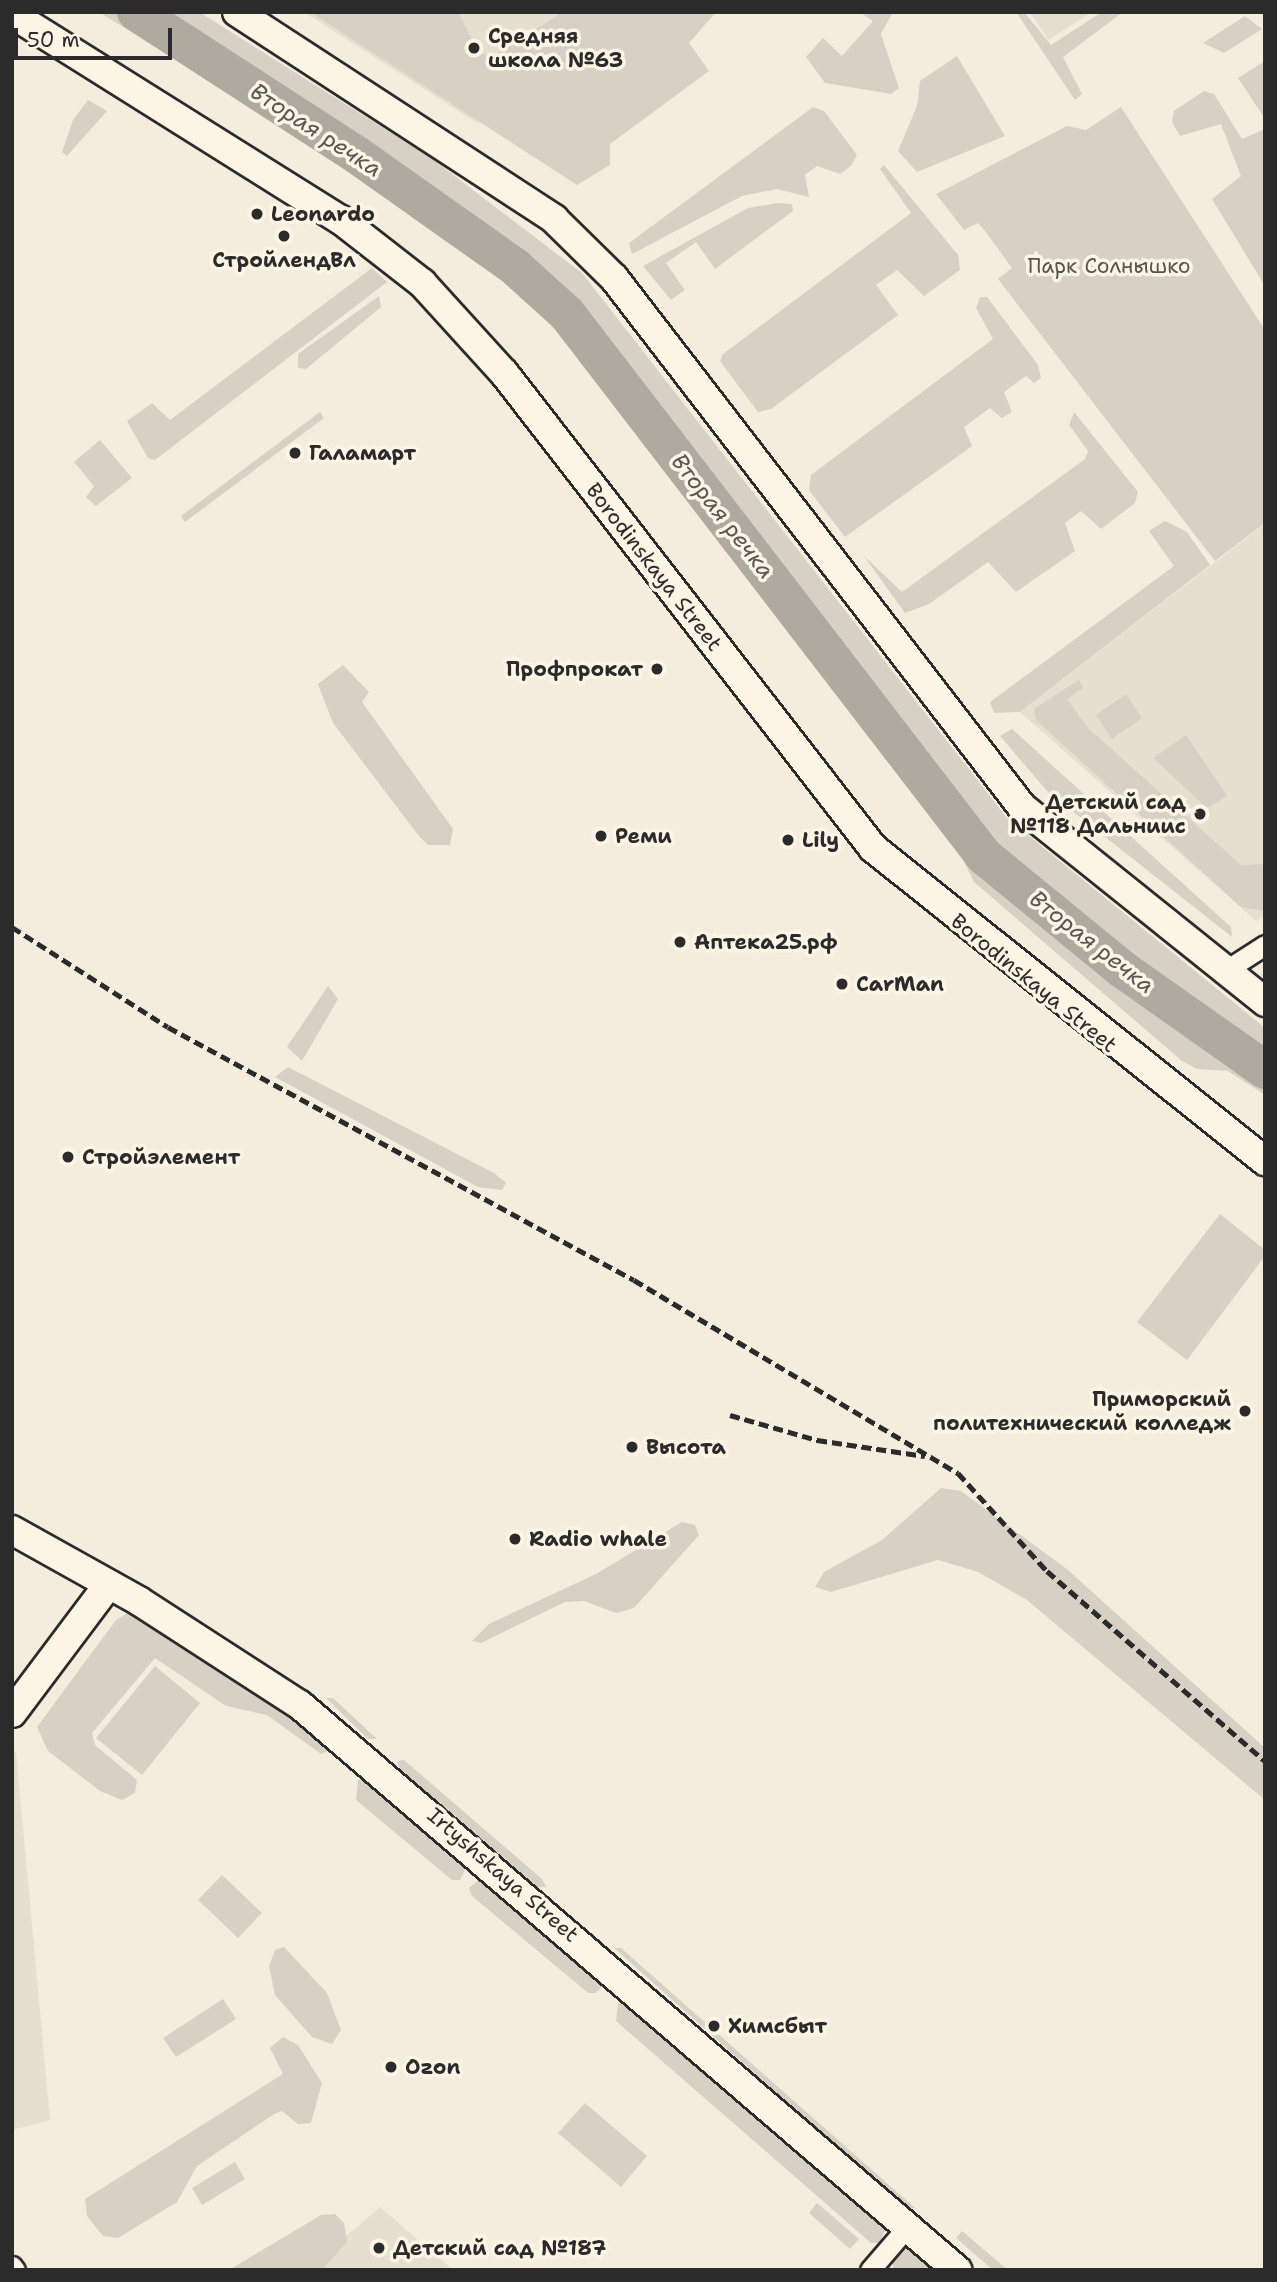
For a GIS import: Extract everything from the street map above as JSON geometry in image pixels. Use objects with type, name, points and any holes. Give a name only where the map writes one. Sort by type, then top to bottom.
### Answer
[{"type":"main road","points":[[237,12],[562,226],[614,278],[1022,807],[1265,1002]]},
{"type":"main road","name":"Borodinskaya Street","points":[[12,14],[341,220],[422,283],[504,373],[873,848],[1265,1161]]},
{"type":"main road","name":"Irtyshskaya Street","points":[[12,1530],[109,1584],[257,1675],[364,1756],[957,2270]]},
{"type":"main road","points":[[12,1713],[109,1584]]},
{"type":"street","points":[[1226,970],[1265,945]]},
{"type":"street","points":[[870,2270],[907,2227]]},
{"type":"shaded area","name":"Средняя школа №63","points":[[304,12],[642,12],[477,123]]},
{"type":"shaded area","points":[[1030,12],[1092,12],[1048,40]]},
{"type":"shaded area","name":"Детский сад №118 Дальниис","points":[[1265,524],[1265,916],[1256,921],[1020,712]]},
{"type":"shaded area","points":[[16,1751],[50,2120],[12,2130],[12,1755]]},
{"type":"shaded area","name":"Детский сад №187","points":[[380,2207],[453,2270],[302,2270],[358,2226]]},
{"type":"green space","points":[[99,12],[199,12],[431,158],[582,273],[1007,818],[1265,1028],[1265,1095],[1228,1071],[1197,1069],[1182,1061],[974,882],[958,850],[609,393],[521,290],[417,209]]},
{"type":"green space","points":[[310,12],[458,12],[478,52],[491,57],[563,12],[716,12],[689,43],[709,71],[610,144],[610,165],[577,185]]},
{"type":"green space","points":[[893,12],[881,34],[899,88],[891,94],[825,83],[806,57],[823,38],[842,56],[873,21],[861,13]]},
{"type":"green space","points":[[1016,12],[1024,12],[1051,45],[1102,12],[1123,12],[1063,57],[1082,94],[1075,100]]},
{"type":"green space","points":[[1245,16],[1262,29],[1224,53],[1203,43]]},
{"type":"green space","points":[[957,56],[1005,136],[917,172],[898,151],[917,106],[920,81]]},
{"type":"green space","points":[[1265,61],[1265,119],[1238,78]]},
{"type":"green space","points":[[1204,91],[1214,94],[1242,139],[1265,129],[1265,286],[1212,199],[1241,176],[1221,124],[1180,136],[1172,122],[1174,111]]},
{"type":"green space","points":[[88,100],[107,111],[67,156],[62,152],[73,120]]},
{"type":"green space","points":[[813,107],[824,111],[857,155],[851,166],[840,174],[817,166],[805,175],[809,197],[777,189],[742,196],[632,254],[629,243]]},
{"type":"green space","name":"Парк Солнышко","points":[[1121,107],[1265,330],[1265,523],[1215,561],[998,279],[1012,268],[985,231],[978,223],[964,230],[936,194],[1067,126],[1086,130]]},
{"type":"green space","points":[[884,165],[958,255],[960,270],[924,296],[897,270],[876,285],[898,315],[771,409],[758,412],[720,361],[723,354],[911,213],[880,169]]},
{"type":"green space","points":[[778,203],[792,204],[793,211],[715,269],[696,242],[666,263],[685,290],[671,300],[643,266],[748,208]]},
{"type":"green space","points":[[372,268],[387,282],[155,460],[148,458],[127,421],[152,403],[170,420]]},
{"type":"green space","points":[[379,296],[381,307],[306,369],[298,368],[298,354]]},
{"type":"green space","points":[[980,297],[987,297],[1038,365],[1041,378],[1034,383],[1026,376],[1004,392],[1012,412],[1002,418],[990,408],[964,427],[972,446],[845,537],[809,490],[811,475],[993,339],[976,308]]},
{"type":"green space","points":[[320,412],[324,418],[185,522],[181,516]]},
{"type":"green space","points":[[1074,412],[1138,492],[1135,503],[1101,529],[1081,511],[1065,523],[1075,551],[1016,592],[988,562],[929,604],[905,613],[864,556],[902,592],[1085,459],[1088,451],[1069,425]]},
{"type":"green space","points":[[100,440],[132,478],[96,506],[86,497],[94,486],[74,462]]},
{"type":"green space","points":[[1165,521],[1187,532],[1210,565],[1020,712],[994,713],[990,702],[1174,566],[1149,531]]},
{"type":"green space","points":[[343,665],[369,692],[362,702],[453,829],[450,845],[428,845],[419,836],[333,723],[318,684]]},
{"type":"green space","points":[[1079,680],[1083,688],[1067,699],[1088,728],[1241,865],[1265,864],[1265,911],[1241,907],[1036,720],[1034,709]]},
{"type":"green space","points":[[1126,694],[1142,718],[1112,739],[1096,715]]},
{"type":"green space","points":[[1012,729],[1231,927],[1232,937],[1047,791],[1000,736]]},
{"type":"green space","points":[[1186,735],[1227,796],[1207,808],[1153,758]]},
{"type":"green space","points":[[328,986],[338,999],[302,1061],[287,1047]]},
{"type":"green space","points":[[288,1067],[494,1173],[506,1183],[502,1190],[478,1187],[275,1077]]},
{"type":"green space","points":[[1220,1214],[1265,1250],[1265,1256],[1187,1360],[1137,1322]]},
{"type":"green space","points":[[941,1488],[961,1491],[1068,1570],[1265,1748],[1265,1800],[1027,1600],[978,1572],[938,1560],[831,1592],[815,1587],[824,1572],[882,1540]]},
{"type":"green space","points":[[682,1522],[695,1525],[699,1535],[634,1608],[616,1613],[584,1601],[565,1602],[481,1643],[472,1641],[489,1624],[596,1574]]},
{"type":"green space","points":[[131,1611],[254,1683],[333,1748],[321,1754],[267,1715],[226,1706],[155,1658],[92,1733],[95,1745],[137,1780],[135,1793],[122,1800],[100,1791],[48,1751],[37,1727],[116,1620]]},
{"type":"green space","points":[[155,1666],[200,1703],[142,1775],[96,1738]]},
{"type":"green space","points":[[326,1698],[333,1698],[377,1739],[368,1739]]},
{"type":"green space","points":[[404,1760],[542,1879],[546,1887],[538,1887],[400,1769],[397,1761]]},
{"type":"green space","points":[[366,1779],[466,1867],[460,1880],[452,1880],[356,1800],[358,1780]]},
{"type":"green space","points":[[222,1875],[262,1913],[238,1938],[198,1900]]},
{"type":"green space","points":[[481,1878],[604,1984],[596,1993],[588,1993],[472,1896],[469,1888]]},
{"type":"green space","points":[[284,1947],[327,1993],[341,2030],[332,2044],[312,2037],[275,1995],[269,1966],[275,1950]]},
{"type":"green space","points":[[614,1948],[621,1948],[915,2208],[906,2208]]},
{"type":"green space","points":[[223,1999],[236,2019],[176,2057],[163,2038]]},
{"type":"green space","points":[[618,2004],[627,2004],[885,2230],[879,2243],[871,2243],[616,2021]]},
{"type":"green space","points":[[283,2037],[298,2045],[322,2083],[311,2123],[298,2124],[282,2111],[274,2114],[197,2166],[177,2202],[118,2238],[103,2236],[87,2216],[85,2199],[283,2074],[270,2048]]},
{"type":"green space","points":[[585,2103],[647,2156],[621,2187],[558,2133]]},
{"type":"green space","points":[[235,2162],[245,2179],[202,2205],[192,2188]]},
{"type":"green space","points":[[817,2203],[859,2239],[850,2249],[809,2213]]},
{"type":"green space","points":[[335,2214],[344,2223],[347,2242],[322,2270],[229,2270],[321,2215]]},
{"type":"green space","points":[[962,2231],[1008,2270],[993,2270],[956,2238]]},
{"type":"green space","points":[[908,2247],[936,2270],[894,2270],[892,2258]]},
{"type":"waterway","name":"Вторая речка","points":[[136,12],[357,155],[515,267],[567,314],[984,856],[1122,969],[1265,1070]]},
{"type":"railway","points":[[12,927],[168,1027],[634,1280],[958,1473],[1047,1571],[1265,1761]]},
{"type":"railway","points":[[730,1415],[817,1440],[925,1456]]},
{"type":"place","name":"Средняя школа №63","points":[[474,48]]},
{"type":"place","name":"Leonardo","points":[[257,214]]},
{"type":"place","name":"СтройлендВл","points":[[284,236]]},
{"type":"place","name":"Галамарт","points":[[295,453]]},
{"type":"place","name":"Профпрокат","points":[[657,669]]},
{"type":"place","name":"Детский сад №118 Дальниис","points":[[1200,814]]},
{"type":"place","name":"Реми","points":[[601,836]]},
{"type":"place","name":"Lily","points":[[788,840]]},
{"type":"place","name":"Аптека25.рф","points":[[680,942]]},
{"type":"place","name":"CarMan","points":[[842,984]]},
{"type":"place","name":"Стройэлемент","points":[[68,1157]]},
{"type":"place","name":"Приморский политехнический колледж","points":[[1245,1411]]},
{"type":"place","name":"Высота","points":[[632,1447]]},
{"type":"place","name":"Radio whale","points":[[515,1539]]},
{"type":"place","name":"Химсбыт","points":[[714,2026]]},
{"type":"place","name":"Ozon","points":[[391,2067]]},
{"type":"place","name":"Детский сад №187","points":[[379,2248]]}]
